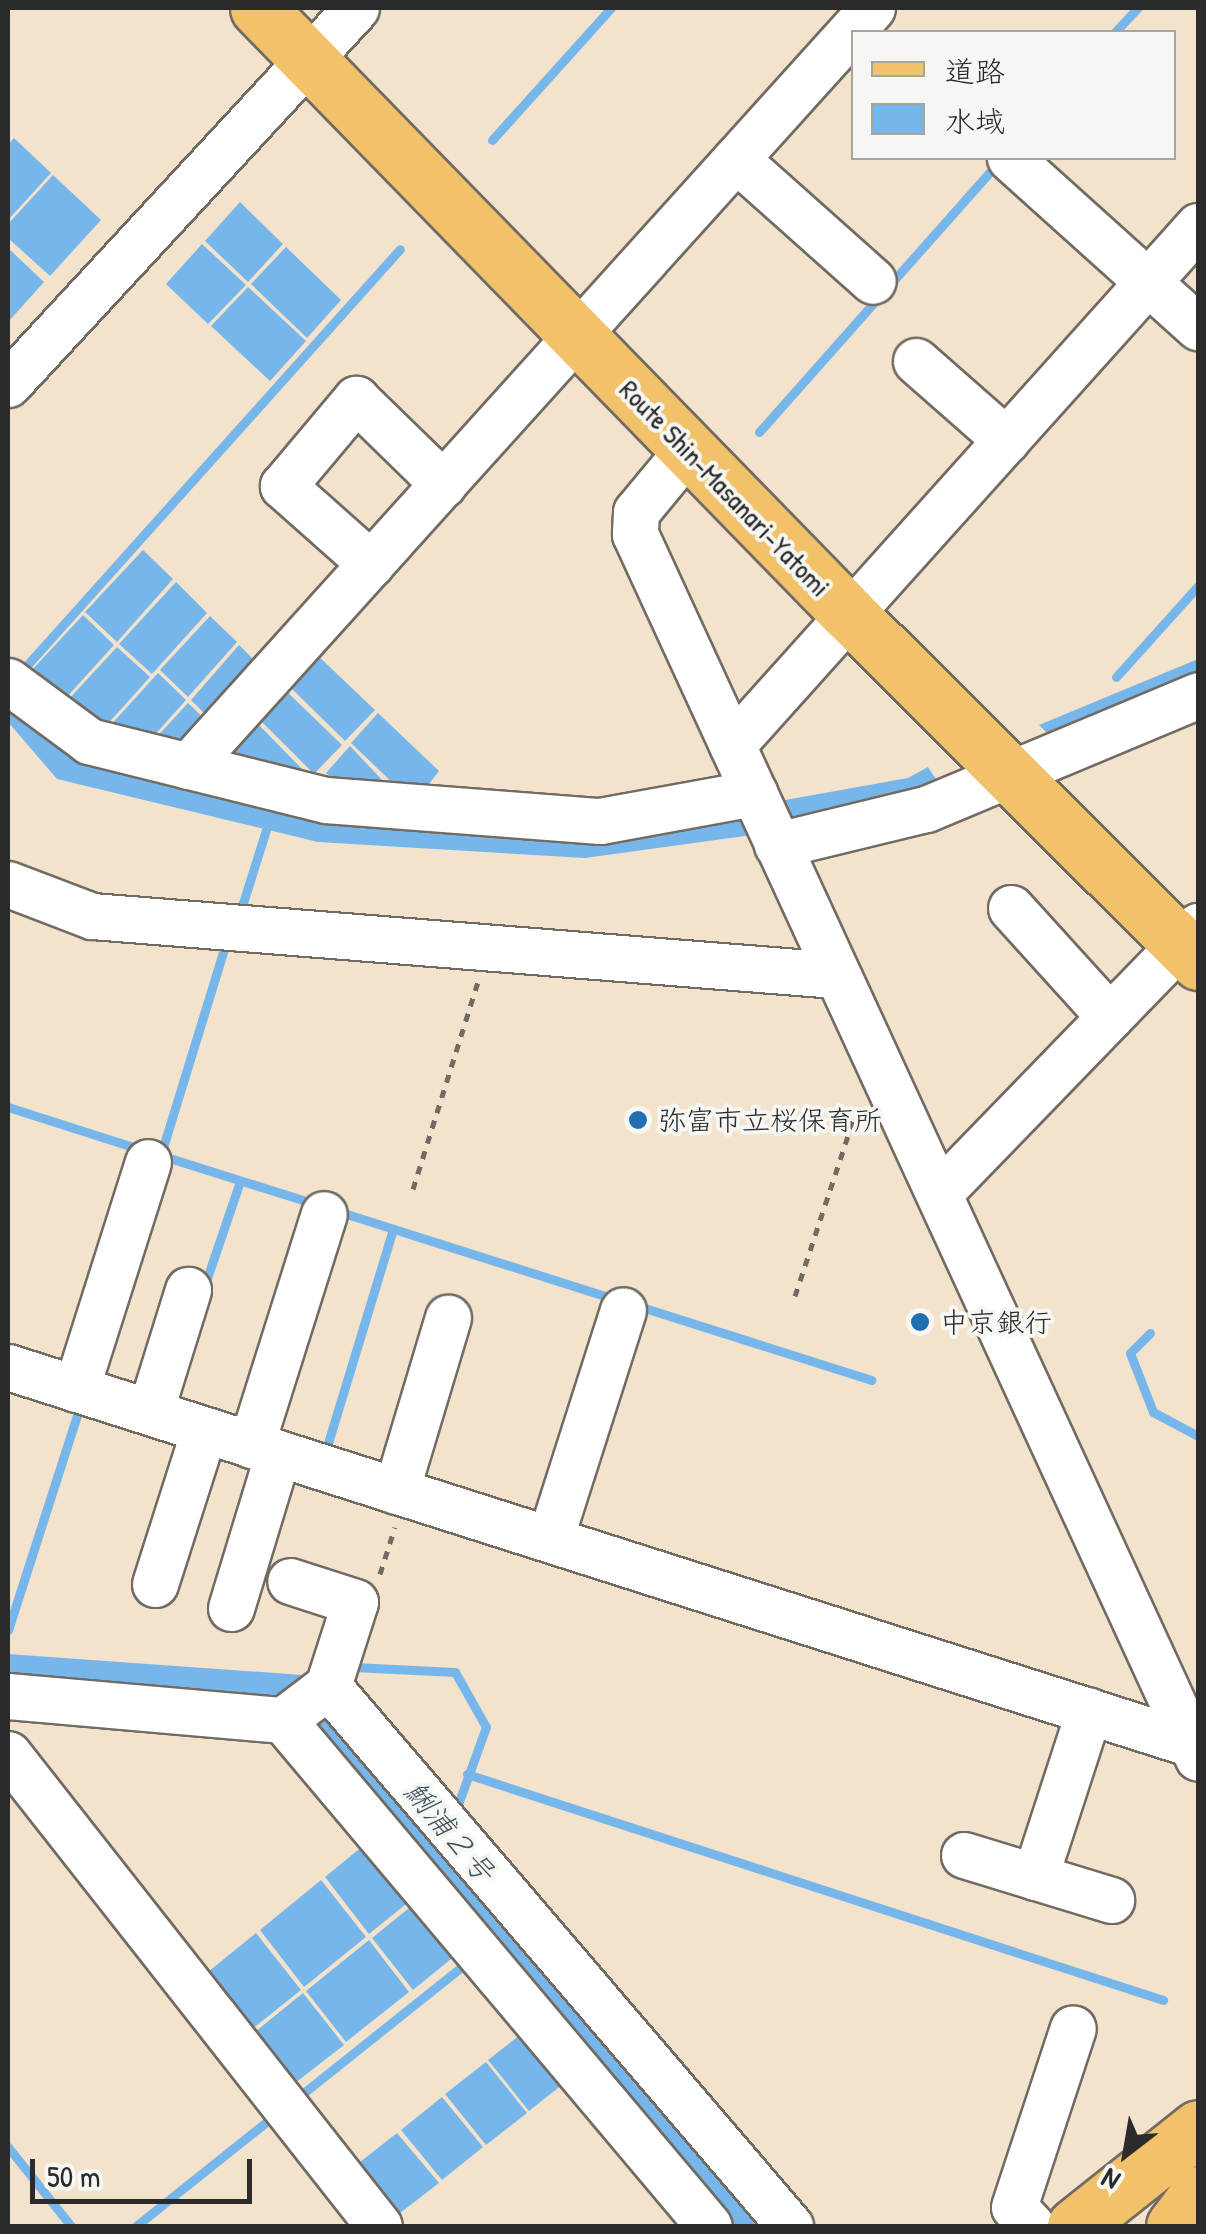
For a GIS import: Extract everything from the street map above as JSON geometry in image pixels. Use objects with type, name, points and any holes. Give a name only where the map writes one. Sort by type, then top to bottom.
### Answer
[{"type":"main road","name":"Route Shin-Masanari-Yatomi","points":[[258,8],[848,614],[1193,944]]},
{"type":"main road","points":[[1074,2226],[1198,2128]]},
{"type":"main road","points":[[1174,2226],[1198,2194]]},
{"type":"street","points":[[8,382],[356,8]]},
{"type":"street","points":[[188,766],[851,30]]},
{"type":"street","points":[[736,159],[873,282]]},
{"type":"street","points":[[1012,160],[1198,327]]},
{"type":"street","points":[[732,745],[1198,226]]},
{"type":"street","points":[[916,361],[1006,440]]},
{"type":"street","points":[[371,564],[284,486],[356,398],[443,484]]},
{"type":"street","points":[[688,448],[636,512],[635,534],[1195,1751]]},
{"type":"street","points":[[777,845],[926,809],[1198,696]]},
{"type":"street","points":[[14,711],[89,741],[326,800],[600,821],[754,793]]},
{"type":"street","points":[[8,884],[92,916],[835,975]]},
{"type":"street","points":[[1011,908],[1110,1017]]},
{"type":"street","points":[[939,1193],[1110,1017],[1193,944]]},
{"type":"street","points":[[76,1389],[148,1162]]},
{"type":"street","points":[[231,1608],[264,1449],[324,1214]]},
{"type":"street","points":[[150,1412],[188,1290]]},
{"type":"street","points":[[550,1539],[622,1310]]},
{"type":"street","points":[[401,1492],[448,1318]]},
{"type":"street","points":[[8,1367],[1089,1711],[1195,1751]]},
{"type":"street","points":[[155,1584],[204,1430]]},
{"type":"street","points":[[8,1696],[283,1720],[328,1686],[355,1602],[290,1581]]},
{"type":"street","points":[[328,1686],[790,2226]]},
{"type":"street","points":[[1036,1877],[1089,1711]]},
{"type":"street","points":[[283,1720],[709,2226]]},
{"type":"street","points":[[8,1754],[379,2226]]},
{"type":"street","points":[[964,1855],[1111,1900]]},
{"type":"street","points":[[1032,2226],[1014,2207],[1073,2028]]},
{"type":"path","points":[[413,1190],[489,947]]},
{"type":"path","points":[[796,1296],[874,1058]]},
{"type":"path","points":[[377,1583],[401,1492]]},
{"type":"water","points":[[14,138],[51,173],[8,220],[8,145]]},
{"type":"water","points":[[53,175],[101,220],[50,276],[8,238],[8,224]]},
{"type":"water","points":[[240,202],[283,244],[248,282],[205,241]]},
{"type":"water","points":[[202,244],[246,285],[208,324],[166,284]]},
{"type":"water","points":[[286,247],[341,300],[307,338],[251,284]]},
{"type":"water","points":[[8,248],[44,282],[8,322]]},
{"type":"water","points":[[248,287],[306,341],[270,381],[211,326]]},
{"type":"water","points":[[143,550],[173,579],[117,642],[85,612]]},
{"type":"water","points":[[176,582],[207,613],[152,674],[119,644]]},
{"type":"water","points":[[83,615],[114,645],[65,699],[32,670]]},
{"type":"water","points":[[210,616],[237,642],[188,697],[160,670]]},
{"type":"water","points":[[239,645],[266,672],[216,725],[191,700]]},
{"type":"water","points":[[117,647],[150,677],[105,727],[67,701]]},
{"type":"water","points":[[314,652],[375,710],[345,741],[286,683]]},
{"type":"water","points":[[1198,659],[1198,682],[1054,740],[1039,725]]},
{"type":"water","points":[[158,673],[186,700],[151,739],[108,728]]},
{"type":"water","points":[[282,687],[342,745],[314,774],[255,715]]},
{"type":"water","points":[[8,694],[324,814],[744,810],[752,835],[585,858],[318,842],[57,779],[8,722]]},
{"type":"water","points":[[188,703],[214,728],[193,750],[154,740]]},
{"type":"water","points":[[378,713],[439,771],[425,789],[399,789],[351,743]]},
{"type":"water","points":[[252,718],[307,774],[243,762],[226,746]]},
{"type":"water","points":[[350,746],[386,784],[341,785],[326,773]]},
{"type":"water","points":[[928,767],[943,790],[790,830],[774,802],[908,778]]},
{"type":"water","points":[[8,1654],[303,1675],[313,1681],[769,2226],[734,2226],[285,1703],[8,1681]]},
{"type":"water","points":[[369,1841],[416,1896],[369,1934],[325,1877]]},
{"type":"water","points":[[321,1880],[366,1937],[304,1987],[260,1930]]},
{"type":"water","points":[[419,1900],[462,1950],[413,1990],[372,1938]]},
{"type":"water","points":[[256,1933],[301,1990],[247,2033],[203,1976]]},
{"type":"water","points":[[369,1940],[409,1992],[346,2042],[306,1991]]},
{"type":"water","points":[[303,1993],[344,2045],[290,2087],[250,2036]]},
{"type":"water","points":[[526,2030],[568,2080],[529,2111],[488,2060]]},
{"type":"water","points":[[486,2062],[527,2113],[486,2145],[445,2094]]},
{"type":"water","points":[[442,2097],[483,2147],[442,2180],[401,2130]]},
{"type":"water","points":[[397,2133],[439,2183],[391,2220],[351,2169]]},
{"type":"waterway","points":[[492,140],[611,8]]},
{"type":"waterway","points":[[1117,30],[1137,8]]},
{"type":"waterway","points":[[759,432],[992,170]]},
{"type":"waterway","points":[[28,664],[400,249]]},
{"type":"waterway","points":[[1116,677],[1198,586]]},
{"type":"waterway","points":[[242,906],[266,830]]},
{"type":"waterway","points":[[160,1157],[224,949]]},
{"type":"waterway","points":[[8,1107],[143,1150]]},
{"type":"waterway","points":[[163,1156],[315,1204]]},
{"type":"waterway","points":[[204,1287],[240,1181]]},
{"type":"waterway","points":[[334,1210],[615,1299]]},
{"type":"waterway","points":[[328,1443],[393,1229]]},
{"type":"waterway","points":[[635,1305],[871,1380]]},
{"type":"waterway","points":[[1150,1333],[1130,1353],[1153,1412],[1198,1436]]},
{"type":"waterway","points":[[8,1630],[77,1415]]},
{"type":"waterway","name":"鯏浦２号","points":[[353,1667],[455,1672],[486,1727],[457,1807]]},
{"type":"waterway","points":[[467,1774],[1163,2000]]},
{"type":"waterway","points":[[301,2095],[465,1964]]},
{"type":"waterway","points":[[136,2226],[274,2116]]},
{"type":"waterway","points":[[8,2147],[71,2226]]},
{"type":"place","name":"弥富市立桜保育所","points":[[638,1120]]},
{"type":"place","name":"中京銀行","points":[[920,1322]]}]
